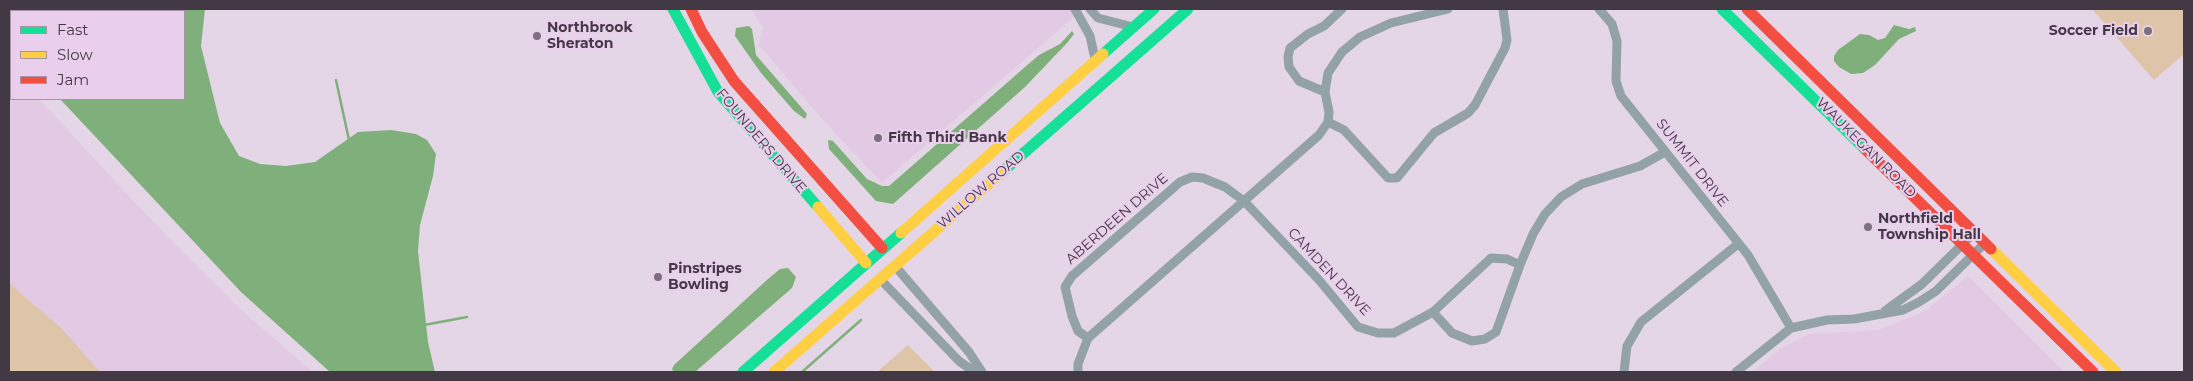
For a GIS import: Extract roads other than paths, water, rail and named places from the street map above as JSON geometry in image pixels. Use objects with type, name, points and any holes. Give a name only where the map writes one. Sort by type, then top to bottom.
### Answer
[{"type":"main road","name":"FOUNDERS DRIVE","points":[[673,9],[691,48],[718,92],[880,279]]},
{"type":"main road","name":"FOUNDERS DRIVE","points":[[691,9],[702,32],[734,81],[882,248],[895,266]]},
{"type":"main road","name":"WILLOW ROAD","points":[[743,372],[1095,59],[1154,9]]},
{"type":"main road","name":"WILLOW ROAD","points":[[774,372],[1188,9]]},
{"type":"main road","name":"WAUKEGAN ROAD","points":[[1722,9],[2093,372]]},
{"type":"main road","name":"WAUKEGAN ROAD","points":[[1747,9],[2116,372]]},
{"type":"street","points":[[1075,9],[1090,36],[1095,59]]},
{"type":"street","points":[[1090,9],[1098,18],[1133,27]]},
{"type":"street","points":[[1324,92],[1299,81],[1289,66],[1290,48],[1308,34],[1324,26],[1342,9]]},
{"type":"street","points":[[1078,372],[1078,364],[1088,338],[1319,135],[1328,122],[1329,112],[1324,92],[1328,73],[1335,59],[1350,44],[1360,37],[1421,11],[1448,9]]},
{"type":"street","points":[[1328,122],[1344,130],[1388,178],[1397,178],[1434,133],[1468,113],[1475,105],[1505,48],[1507,40],[1503,9]]},
{"type":"street","name":"SUMMIT DRIVE","points":[[1599,9],[1612,24],[1617,42],[1616,81],[1621,96],[1763,276],[1791,328]]},
{"type":"street","points":[[1433,312],[1452,332],[1472,341],[1485,339],[1496,332],[1533,234],[1545,214],[1560,197],[1582,184],[1640,166],[1665,152]]},
{"type":"street","name":"ABERDEEN DRIVE","points":[[1088,338],[1078,331],[1072,316],[1065,286],[1072,276],[1180,182],[1192,177],[1203,178],[1225,187],[1244,201]]},
{"type":"street","name":"CAMDEN DRIVE","points":[[1244,201],[1319,280],[1358,327],[1378,333],[1394,333],[1411,326],[1433,312],[1491,258],[1507,259],[1520,265]]},
{"type":"street","points":[[1881,314],[1922,284],[1974,232]]},
{"type":"street","points":[[1736,372],[1791,328],[1826,320],[1854,319],[1904,310],[1936,291],[1985,243]]},
{"type":"street","points":[[1624,372],[1627,346],[1641,322],[1738,244]]},
{"type":"street","points":[[895,266],[969,352],[981,372]]},
{"type":"street","points":[[880,279],[959,361],[973,371],[981,372]]},
{"type":"waterway","points":[[336,80],[349,140]]},
{"type":"waterway","points":[[424,325],[467,317]]},
{"type":"waterway","points":[[802,372],[861,320]]},
{"type":"place","name":"Soccer Field","points":[[2148,31]]},
{"type":"place","name":"Northbrook Sheraton","points":[[537,36]]},
{"type":"place","name":"Fifth Third Bank","points":[[878,138]]},
{"type":"place","name":"Northfield Township Hall","points":[[1868,227]]},
{"type":"place","name":"Pinstripes Bowling","points":[[658,277]]}]
